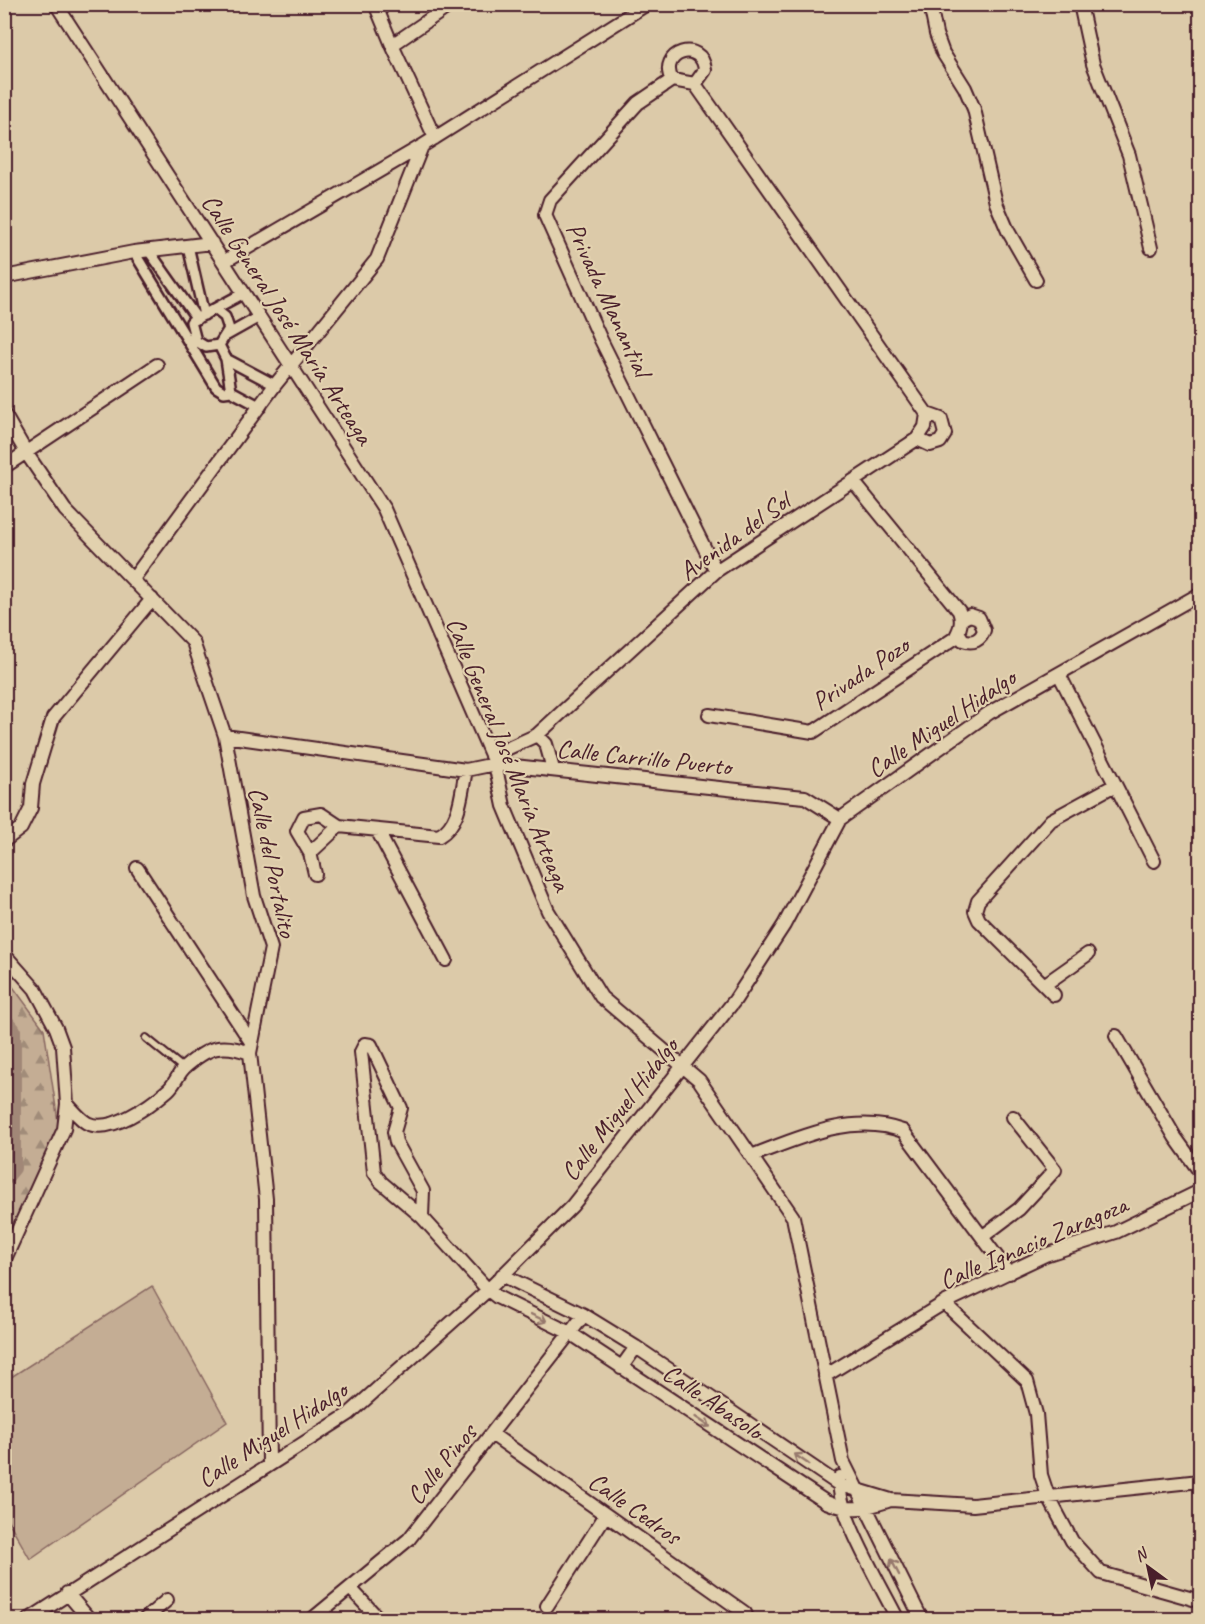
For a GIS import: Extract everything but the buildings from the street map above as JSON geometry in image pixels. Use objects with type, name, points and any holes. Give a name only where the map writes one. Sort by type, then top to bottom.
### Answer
[{"type":"street","name":"Calle General José María Arteaga","points":[[56,4],[384,509],[493,760],[504,806],[548,911],[601,997],[699,1080],[793,1217],[843,1461],[922,1620]]},
{"type":"street","points":[[375,4],[435,138]]},
{"type":"street","points":[[392,45],[452,4]]},
{"type":"street","points":[[225,261],[422,146],[647,4]]},
{"type":"street","points":[[930,4],[936,34],[943,53],[965,88],[974,109],[996,203],[1008,231],[1036,280]]},
{"type":"street","points":[[1080,4],[1094,64],[1129,155],[1151,248]]},
{"type":"street","points":[[695,84],[705,70],[702,59],[693,51],[681,51],[672,58],[668,69],[672,80],[695,84],[926,421],[941,419],[945,434],[940,442],[930,445],[917,439]]},
{"type":"street","name":"Privada Manantial","points":[[672,80],[638,103],[550,200],[546,215],[601,340],[716,571]]},
{"type":"street","points":[[134,579],[275,386],[377,259],[422,146]]},
{"type":"street","points":[[4,277],[134,252],[212,243]]},
{"type":"street","points":[[188,246],[197,319],[196,341],[206,347],[219,345],[229,329],[225,317],[215,309]]},
{"type":"street","points":[[149,251],[197,319]]},
{"type":"street","points":[[134,252],[216,387],[224,392],[231,391],[261,407]]},
{"type":"street","points":[[180,329],[244,293]]},
{"type":"street","points":[[227,335],[260,317]]},
{"type":"street","points":[[219,345],[226,359],[231,391]]},
{"type":"street","points":[[226,359],[275,386]]},
{"type":"street","points":[[4,467],[27,454],[157,365]]},
{"type":"street","name":"Calle del Portalito","points":[[4,414],[27,454],[65,510],[193,642],[225,736],[254,896],[271,948],[251,1047],[266,1199],[269,1464]]},
{"type":"street","name":"Avenida del Sol","points":[[493,760],[537,735],[716,571],[917,439],[926,421]]},
{"type":"street","points":[[852,482],[959,611],[962,619],[958,632],[963,640],[972,642],[980,638],[984,630],[979,618],[970,615],[962,619]]},
{"type":"street","name":"Calle Miguel Hidalgo","points":[[28,1620],[349,1413],[488,1290],[572,1206],[735,1000],[784,925],[840,819],[989,713],[1200,594]]},
{"type":"street","points":[[4,842],[21,828],[31,808],[33,784],[53,718],[152,599]]},
{"type":"street","name":"Privada Pozo","points":[[709,715],[813,732],[955,638],[958,632]]},
{"type":"street","points":[[1059,674],[1154,861]]},
{"type":"street","points":[[537,735],[546,744],[553,769]]},
{"type":"street","name":"Calle Carrillo Puerto","points":[[225,736],[466,770],[493,760],[553,769],[805,797],[840,819]]},
{"type":"street","points":[[315,874],[310,853],[297,831],[304,816],[321,814],[339,826],[439,836],[455,822],[466,770]]},
{"type":"street","points":[[1054,995],[979,920],[975,911],[978,901],[1051,820],[1115,785]]},
{"type":"street","points":[[310,853],[339,826]]},
{"type":"street","points":[[377,830],[446,960]]},
{"type":"street","points":[[137,868],[251,1047]]},
{"type":"street","points":[[4,954],[35,989],[56,1028],[63,1047],[67,1104],[64,1129],[4,1261]]},
{"type":"street","points":[[1044,985],[1088,954]]},
{"type":"street","points":[[1116,1036],[1175,1137],[1200,1172]]},
{"type":"street","name":"Calle Abasolo","points":[[422,1217],[423,1191],[396,1142],[394,1132],[401,1108],[371,1045],[365,1044],[361,1052],[374,1172],[381,1182],[422,1217],[488,1290],[570,1333],[801,1487],[843,1509],[865,1508],[891,1500]]},
{"type":"street","points":[[67,1104],[86,1123],[103,1127],[118,1123],[169,1089],[184,1069],[213,1048],[230,1045],[251,1047]]},
{"type":"street","points":[[982,1237],[1019,1209],[1055,1170],[1013,1117]]},
{"type":"street","points":[[751,1156],[812,1134],[858,1123],[884,1125],[903,1131],[1009,1273]]},
{"type":"street","name":"Calle Ignacio Zaragoza","points":[[825,1376],[944,1303],[1045,1255],[1116,1232],[1200,1191]]},
{"type":"street","name":"Calle Abasolo","points":[[502,1275],[584,1315],[636,1347],[838,1484],[891,1500],[973,1505],[1200,1481]]},
{"type":"street","points":[[515,1306],[525,1286]]},
{"type":"street","points":[[944,1303],[1027,1381],[1036,1414],[1041,1475],[1048,1496],[1072,1541],[1101,1573],[1200,1601]]},
{"type":"street","name":"Calle Pinos","points":[[311,1620],[409,1539],[493,1435],[584,1315]]},
{"type":"street","points":[[621,1368],[636,1347]]},
{"type":"street","name":"Calle Cedros","points":[[493,1435],[745,1613],[748,1620]]},
{"type":"street","name":"Calle General José María Arteaga","points":[[843,1461],[838,1484],[843,1509],[898,1620]]},
{"type":"street","points":[[801,1487],[818,1471]]},
{"type":"street","points":[[547,1606],[605,1516]]},
{"type":"street","points":[[350,1587],[380,1620]]},
{"type":"street","points":[[67,1593],[90,1620]]},
{"type":"street","points":[[144,1620],[167,1600]]},
{"type":"lane","points":[[146,1038],[184,1069]]},
{"type":"green space","points":[[5,976],[44,1029],[59,1128],[5,1246]]},
{"type":"green space","points":[[152,1286],[227,1422],[30,1559],[5,1515],[5,1381]]},
{"type":"waterway","points":[[4,1020],[13,1030],[13,1168],[4,1179]]}]
